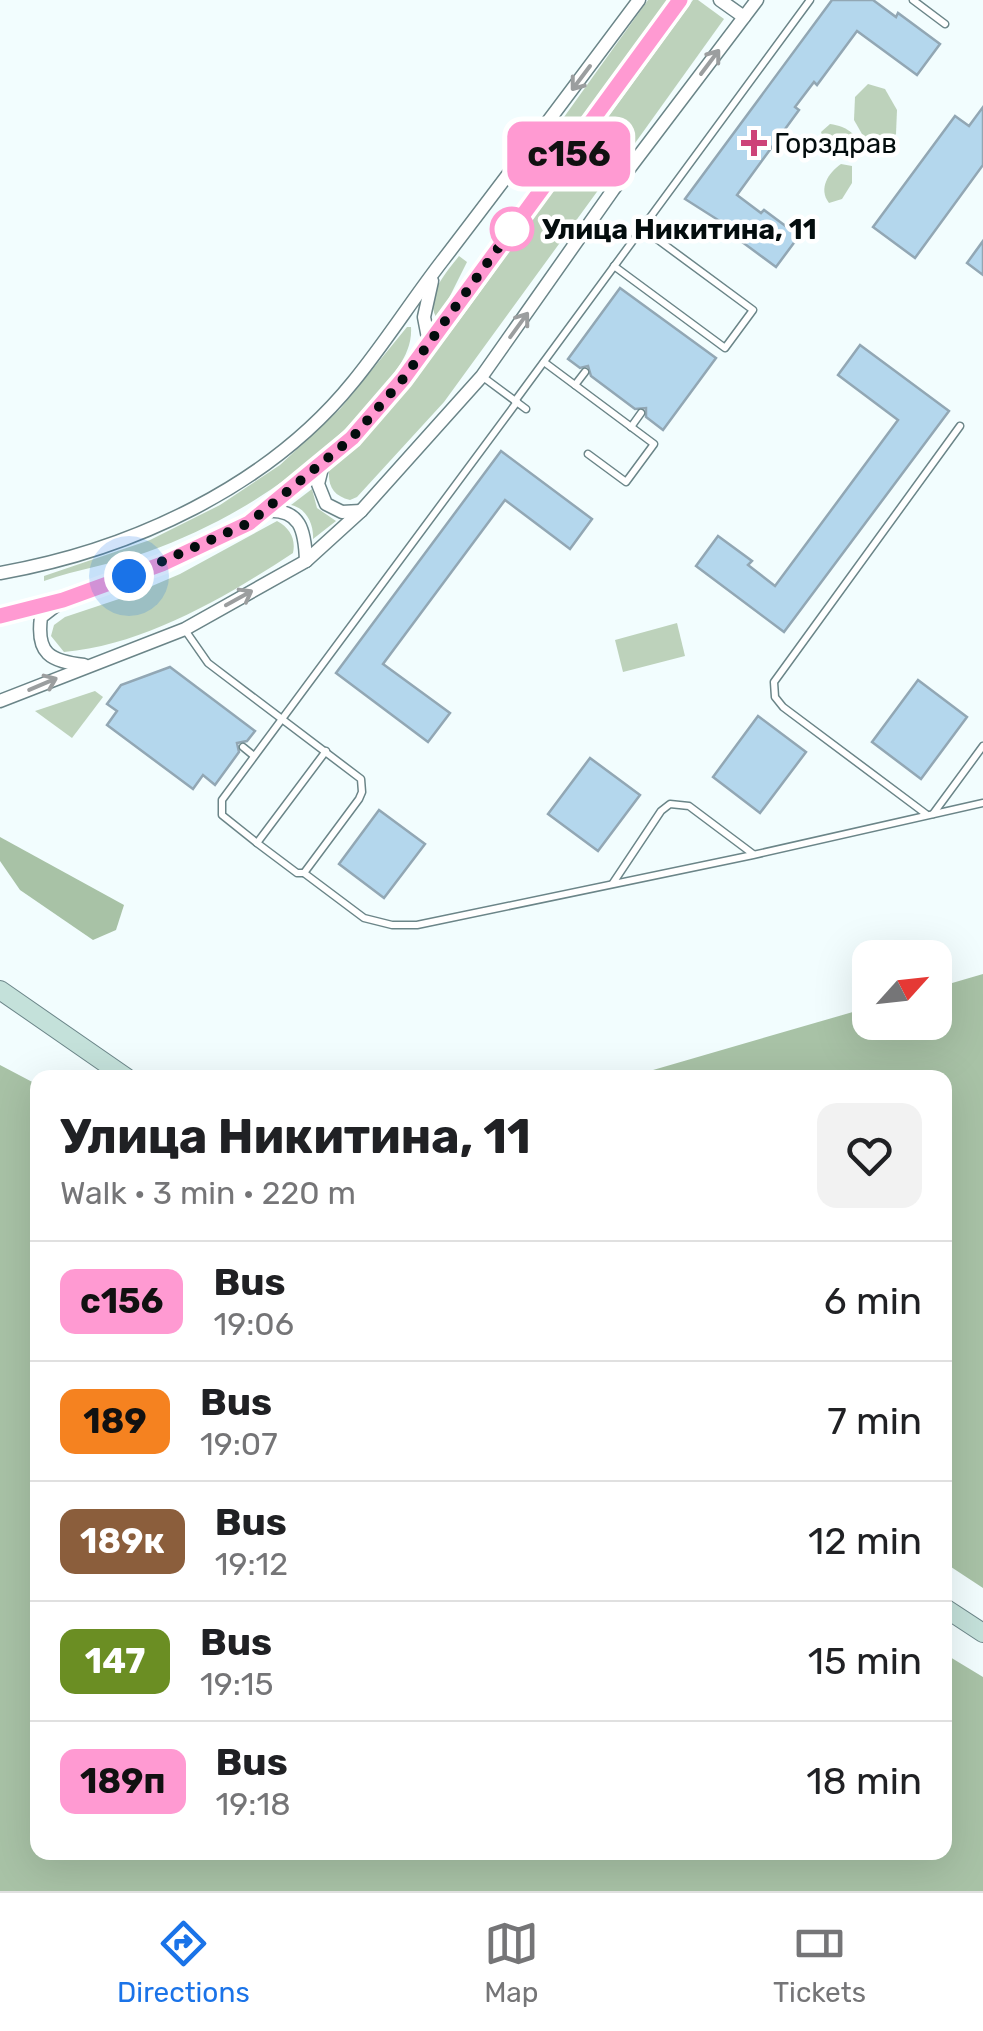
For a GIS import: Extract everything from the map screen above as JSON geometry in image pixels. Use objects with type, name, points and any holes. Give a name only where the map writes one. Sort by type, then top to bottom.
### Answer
[{"type":"street","points":[[0,574],[38,567],[131,537],[218,496],[291,444],[351,385],[639,0]]},
{"type":"street","points":[[0,616],[63,600],[162,564],[249,523],[352,438],[429,343],[680,0]]},
{"type":"street","points":[[720,0],[744,17]]},
{"type":"street","points":[[0,701],[184,629],[306,560],[361,512],[482,376],[613,190],[757,0]]},
{"type":"street","points":[[429,343],[424,317],[428,291],[439,265]]},
{"type":"street","points":[[324,462],[318,484],[326,504],[342,512],[361,512]]},
{"type":"street","points":[[264,511],[278,510],[296,519],[305,535],[306,560]]},
{"type":"street","points":[[63,600],[41,617],[38,638],[47,654],[58,662],[86,666]]},
{"type":"street","points":[[0,990],[115,1070]]},
{"type":"street","points":[[952,1612],[983,1632]]},
{"type":"lane","points":[[810,0],[254,756],[222,800],[220,810],[257,843],[364,918],[403,926],[754,855],[983,802]]},
{"type":"lane","points":[[913,0],[945,24]]},
{"type":"lane","points":[[614,266],[725,348],[752,310],[642,228]]},
{"type":"lane","points":[[544,362],[654,444],[626,482],[588,454]]},
{"type":"lane","points":[[576,386],[586,372]]},
{"type":"lane","points":[[482,376],[526,408]]},
{"type":"lane","points":[[631,427],[641,413]]},
{"type":"lane","points":[[930,815],[782,707],[775,697],[774,682],[960,426]]},
{"type":"lane","points":[[184,629],[204,659],[362,782],[362,792],[304,873]]},
{"type":"lane","points":[[930,815],[983,746]]},
{"type":"lane","points":[[243,747],[254,756]]},
{"type":"lane","points":[[257,843],[326,751]]},
{"type":"lane","points":[[612,884],[661,811],[670,804],[689,806],[754,855]]},
{"type":"green space","points":[[648,0],[668,0],[567,140],[554,131]]},
{"type":"green space","points":[[693,0],[724,19],[610,178],[580,156]]},
{"type":"green space","points":[[868,84],[885,89],[897,110],[896,134],[883,147],[866,141],[854,120],[855,97]]},
{"type":"green space","points":[[830,124],[852,133],[858,142],[858,154],[844,158],[827,148],[821,132]]},
{"type":"green space","points":[[841,164],[852,166],[852,183],[842,199],[829,203],[824,192],[826,182]]},
{"type":"green space","points":[[569,168],[599,189],[444,402],[357,497],[350,500],[340,496],[331,486],[329,471],[426,364]]},
{"type":"green space","points":[[459,256],[467,262],[436,317],[435,293]]},
{"type":"green space","points":[[407,327],[411,327],[411,338],[404,357],[373,399],[325,448],[270,490],[179,539],[44,581],[44,576],[150,540],[220,505],[280,465],[340,409]]},
{"type":"green space","points":[[312,489],[317,508],[336,521],[313,539],[308,518],[291,505]]},
{"type":"green space","points":[[277,521],[291,534],[293,553],[212,602],[154,629],[94,648],[64,652],[51,636],[54,625],[65,617],[180,574]]},
{"type":"green space","points":[[677,623],[685,656],[623,672],[615,640]]},
{"type":"green space","points":[[95,691],[103,697],[72,738],[35,711]]},
{"type":"green space","points":[[0,837],[124,905],[116,930],[93,940],[20,890],[0,861]]},
{"type":"green space","points":[[983,974],[983,1588],[952,1568],[952,1070],[653,1070],[852,1012],[852,1040],[952,1040],[952,983]]},
{"type":"green space","points":[[0,1065],[30,1081],[30,1860],[952,1860],[952,1658],[983,1677],[983,1891],[0,1891]]},
{"type":"building","points":[[832,0],[873,0],[940,44],[917,75],[857,31],[817,85],[814,82],[795,107],[799,110],[737,195],[799,236],[776,267],[734,236],[737,232],[685,199]]},
{"type":"building","points":[[983,107],[983,165],[915,258],[873,227],[955,116],[969,126]]},
{"type":"building","points":[[983,241],[983,275],[967,263]]},
{"type":"building","points":[[620,288],[716,358],[663,430],[646,417],[646,408],[635,409],[591,376],[588,366],[580,368],[568,359]]},
{"type":"building","points":[[860,345],[949,411],[784,632],[696,566],[718,536],[752,561],[748,565],[775,586],[898,420],[838,375]]},
{"type":"building","points":[[501,451],[592,519],[570,549],[505,500],[383,664],[450,713],[428,742],[336,673]]},
{"type":"building","points":[[170,667],[255,731],[247,741],[237,743],[239,752],[215,785],[203,775],[193,789],[107,725],[117,711],[107,704],[121,685]]},
{"type":"building","points":[[918,680],[967,717],[921,779],[872,742]]},
{"type":"building","points":[[758,716],[806,752],[760,813],[713,777]]},
{"type":"building","points":[[590,758],[640,795],[598,851],[548,814]]},
{"type":"building","points":[[379,810],[425,844],[384,898],[339,864]]},
{"type":"bus line","name":"с156","points":[[0,616],[63,600],[162,564],[249,523],[352,438],[403,379],[680,0]]},
{"type":"place","name":"Горздрав","points":[[754,143]]},
{"type":"place","name":"Улица Никитина, 11","points":[[512,229]]},
{"type":"route","points":[[129,576],[249,523],[352,438],[403,379],[512,229]]}]
